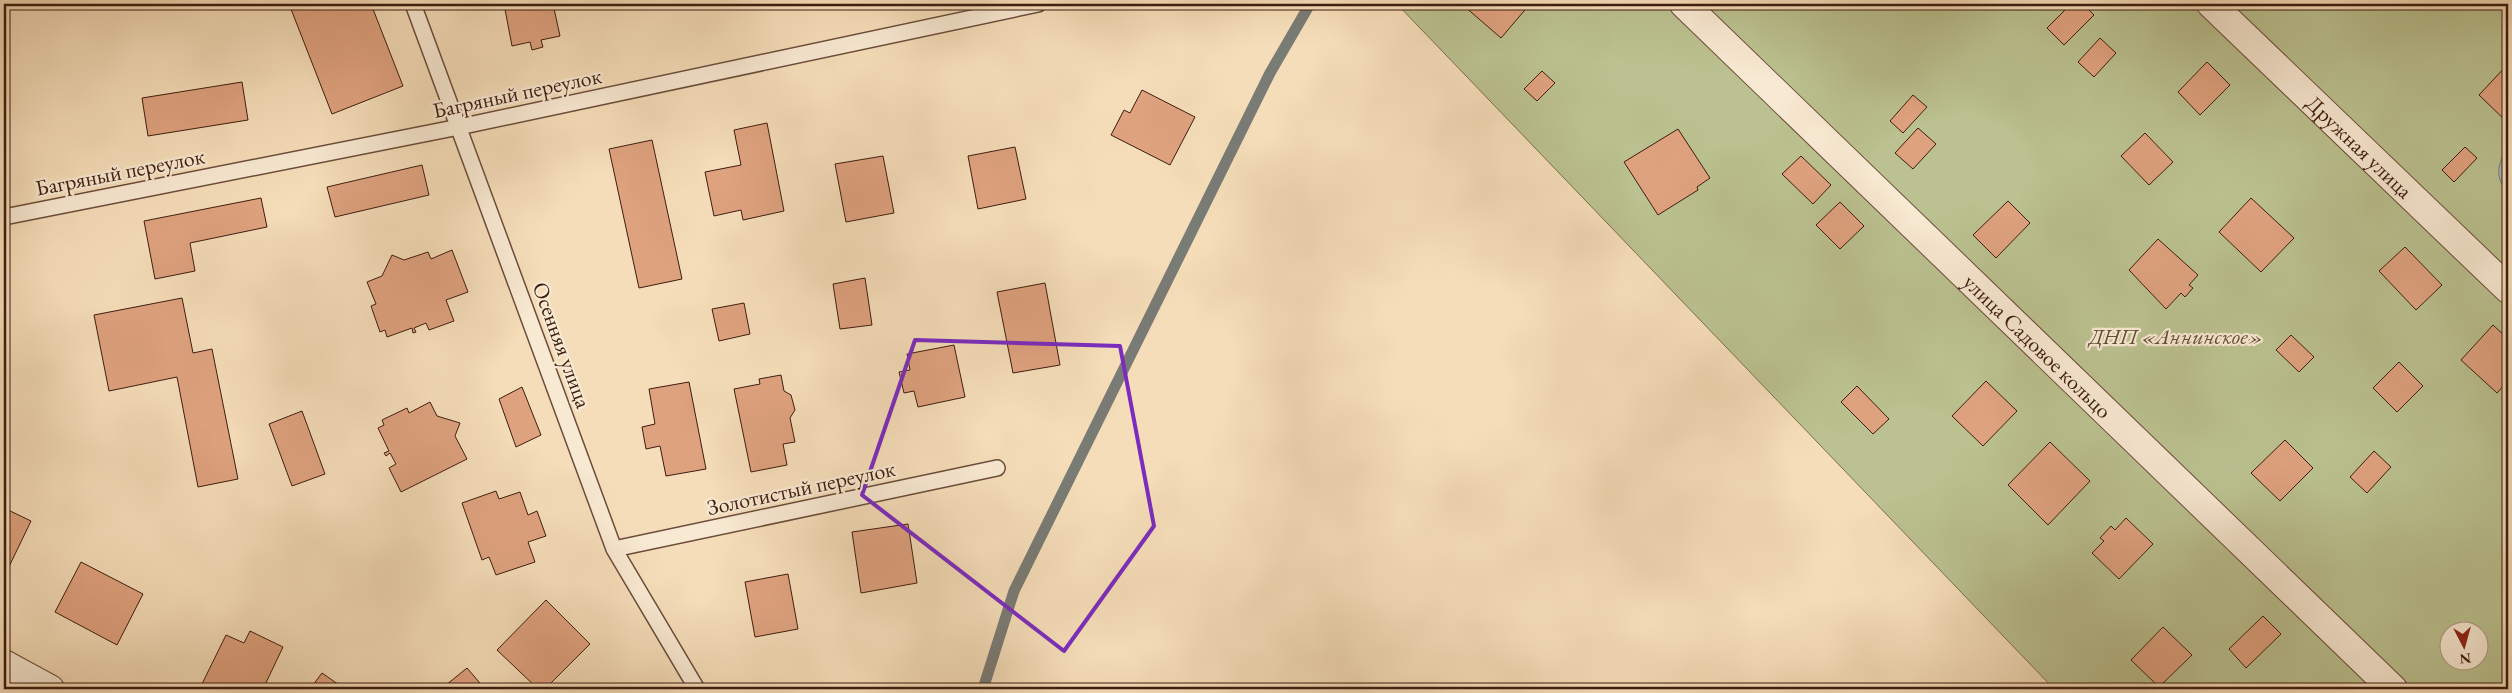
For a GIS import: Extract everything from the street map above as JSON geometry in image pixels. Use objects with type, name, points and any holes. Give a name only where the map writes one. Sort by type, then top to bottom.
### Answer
[{"type":"street","name":"улица Садовое кольцо","points":[[1684,4],[2393,689]]},
{"type":"street","name":"Дружная улица","points":[[2211,4],[2508,289]]},
{"type":"street","points":[[4,664],[50,689]]},
{"type":"lane","name":"Осенняя улица","points":[[413,4],[614,549],[696,689]]},
{"type":"lane","name":"Багряный переулок","points":[[4,217],[459,127],[1038,4]]},
{"type":"lane","name":"Золотистый переулок","points":[[614,549],[997,468]]},
{"type":"highlighted area","points":[[915,340],[1120,346],[1154,526],[1064,651],[862,495]]},
{"type":"green space","name":"ДНП «Аннинское»","points":[[1397,4],[2508,4],[2508,689],[2054,689]]},
{"type":"water","points":[[2508,146],[2508,187],[2504,188],[2499,177],[2499,167]]},
{"type":"building","points":[[289,4],[371,4],[403,86],[332,114]]},
{"type":"building","points":[[504,4],[553,4],[560,36],[541,40],[543,47],[532,50],[530,42],[512,46]]},
{"type":"building","points":[[1466,4],[1530,4],[1501,38],[1464,6]]},
{"type":"building","points":[[2071,4],[2083,4],[2094,15],[2064,45],[2047,28]]},
{"type":"building","points":[[2100,38],[2116,53],[2094,77],[2078,62]]},
{"type":"building","points":[[2207,62],[2230,85],[2200,115],[2178,92]]},
{"type":"building","points":[[2508,64],[2508,122],[2507,122],[2479,95]]},
{"type":"building","points":[[1542,71],[1555,83],[1537,101],[1524,89]]},
{"type":"building","points":[[242,82],[248,120],[148,136],[142,98]]},
{"type":"building","points":[[1142,90],[1195,117],[1170,165],[1111,135],[1124,110],[1130,113]]},
{"type":"building","points":[[1913,95],[1927,107],[1903,133],[1890,121]]},
{"type":"building","points":[[767,123],[784,211],[743,220],[741,210],[714,216],[705,172],[741,165],[734,130]]},
{"type":"building","points":[[1918,128],[1936,144],[1913,169],[1895,153]]},
{"type":"building","points":[[1678,129],[1710,178],[1697,187],[1698,190],[1658,215],[1624,162]]},
{"type":"building","points":[[2145,133],[2173,162],[2149,185],[2121,156]]},
{"type":"building","points":[[652,140],[682,279],[639,288],[609,149]]},
{"type":"building","points":[[1015,147],[1026,199],[978,209],[968,156]]},
{"type":"building","points":[[2465,147],[2477,158],[2454,182],[2442,170]]},
{"type":"building","points":[[883,156],[894,213],[846,222],[835,164]]},
{"type":"building","points":[[1801,156],[1831,185],[1813,204],[1782,174]]},
{"type":"building","points":[[422,165],[429,195],[335,217],[327,187]]},
{"type":"building","points":[[261,198],[267,227],[190,243],[195,271],[155,279],[144,221]]},
{"type":"building","points":[[2251,198],[2294,238],[2261,272],[2219,232]]},
{"type":"building","points":[[2008,201],[2030,223],[1996,258],[1973,235]]},
{"type":"building","points":[[1840,202],[1864,226],[1840,249],[1816,225]]},
{"type":"building","points":[[2158,239],[2198,275],[2189,285],[2193,288],[2185,297],[2181,293],[2166,309],[2129,270]]},
{"type":"building","points":[[2405,247],[2442,285],[2416,310],[2379,271]]},
{"type":"building","points":[[452,250],[468,292],[446,300],[454,321],[429,330],[426,323],[414,328],[416,332],[413,333],[412,328],[387,337],[385,330],[380,332],[371,306],[376,304],[367,282],[382,276],[392,255],[404,260],[428,252],[431,259]]},
{"type":"building","points":[[865,278],[872,325],[840,329],[833,284]]},
{"type":"building","points":[[1045,283],[1060,365],[1013,373],[997,292]]},
{"type":"building","points":[[182,298],[193,353],[212,349],[238,479],[198,487],[177,377],[109,391],[94,315]]},
{"type":"building","points":[[744,303],[750,334],[719,341],[712,309]]},
{"type":"building","points":[[2493,325],[2508,339],[2508,381],[2497,393],[2461,360]]},
{"type":"building","points":[[2291,335],[2314,357],[2299,372],[2276,350]]},
{"type":"building","points":[[954,345],[965,397],[918,407],[914,391],[904,393],[899,372],[910,370],[907,354]]},
{"type":"building","points":[[2399,362],[2423,386],[2397,412],[2373,388]]},
{"type":"building","points":[[781,375],[784,391],[791,395],[795,410],[790,418],[795,442],[783,444],[787,465],[751,472],[734,389],[760,384],[759,379]]},
{"type":"building","points":[[1986,381],[2017,411],[1983,446],[1952,416]]},
{"type":"building","points":[[689,382],[706,469],[666,476],[660,446],[646,449],[642,427],[655,424],[649,389]]},
{"type":"building","points":[[1857,386],[1889,419],[1873,434],[1841,402]]},
{"type":"building","points":[[522,387],[541,435],[516,447],[499,399]]},
{"type":"building","points":[[430,402],[437,416],[460,423],[455,436],[467,459],[401,492],[389,468],[396,464],[390,453],[386,456],[384,453],[389,451],[378,428],[384,425],[382,420],[407,408],[409,413]]},
{"type":"building","points":[[302,411],[325,474],[292,486],[269,424]]},
{"type":"building","points":[[2285,440],[2313,468],[2280,501],[2251,473]]},
{"type":"building","points":[[2050,442],[2090,481],[2048,525],[2008,485]]},
{"type":"building","points":[[2374,451],[2391,467],[2367,493],[2350,477]]},
{"type":"building","points":[[496,491],[499,499],[520,492],[528,515],[537,511],[546,536],[528,542],[535,562],[496,575],[489,557],[482,560],[462,503]]},
{"type":"building","points":[[4,508],[31,521],[4,577]]},
{"type":"building","points":[[2126,518],[2153,544],[2119,579],[2092,553],[2104,541],[2100,538],[2111,526],[2115,530]]},
{"type":"building","points":[[908,524],[917,583],[861,593],[852,532]]},
{"type":"building","points":[[81,562],[143,594],[117,645],[55,612]]},
{"type":"building","points":[[788,574],[798,629],[755,637],[745,582]]},
{"type":"building","points":[[546,600],[590,644],[545,689],[538,689],[497,650]]},
{"type":"building","points":[[2263,616],[2281,634],[2246,668],[2229,649]]},
{"type":"building","points":[[2163,627],[2192,655],[2159,687],[2131,660]]},
{"type":"building","points":[[250,631],[283,647],[263,689],[208,689],[201,686],[226,635],[244,643]]},
{"type":"building","points":[[467,668],[485,689],[441,689]]},
{"type":"building","points":[[322,673],[345,689],[310,689]]},
{"type":"waterway","points":[[983,689],[1014,591],[1270,73],[1310,4]]}]
